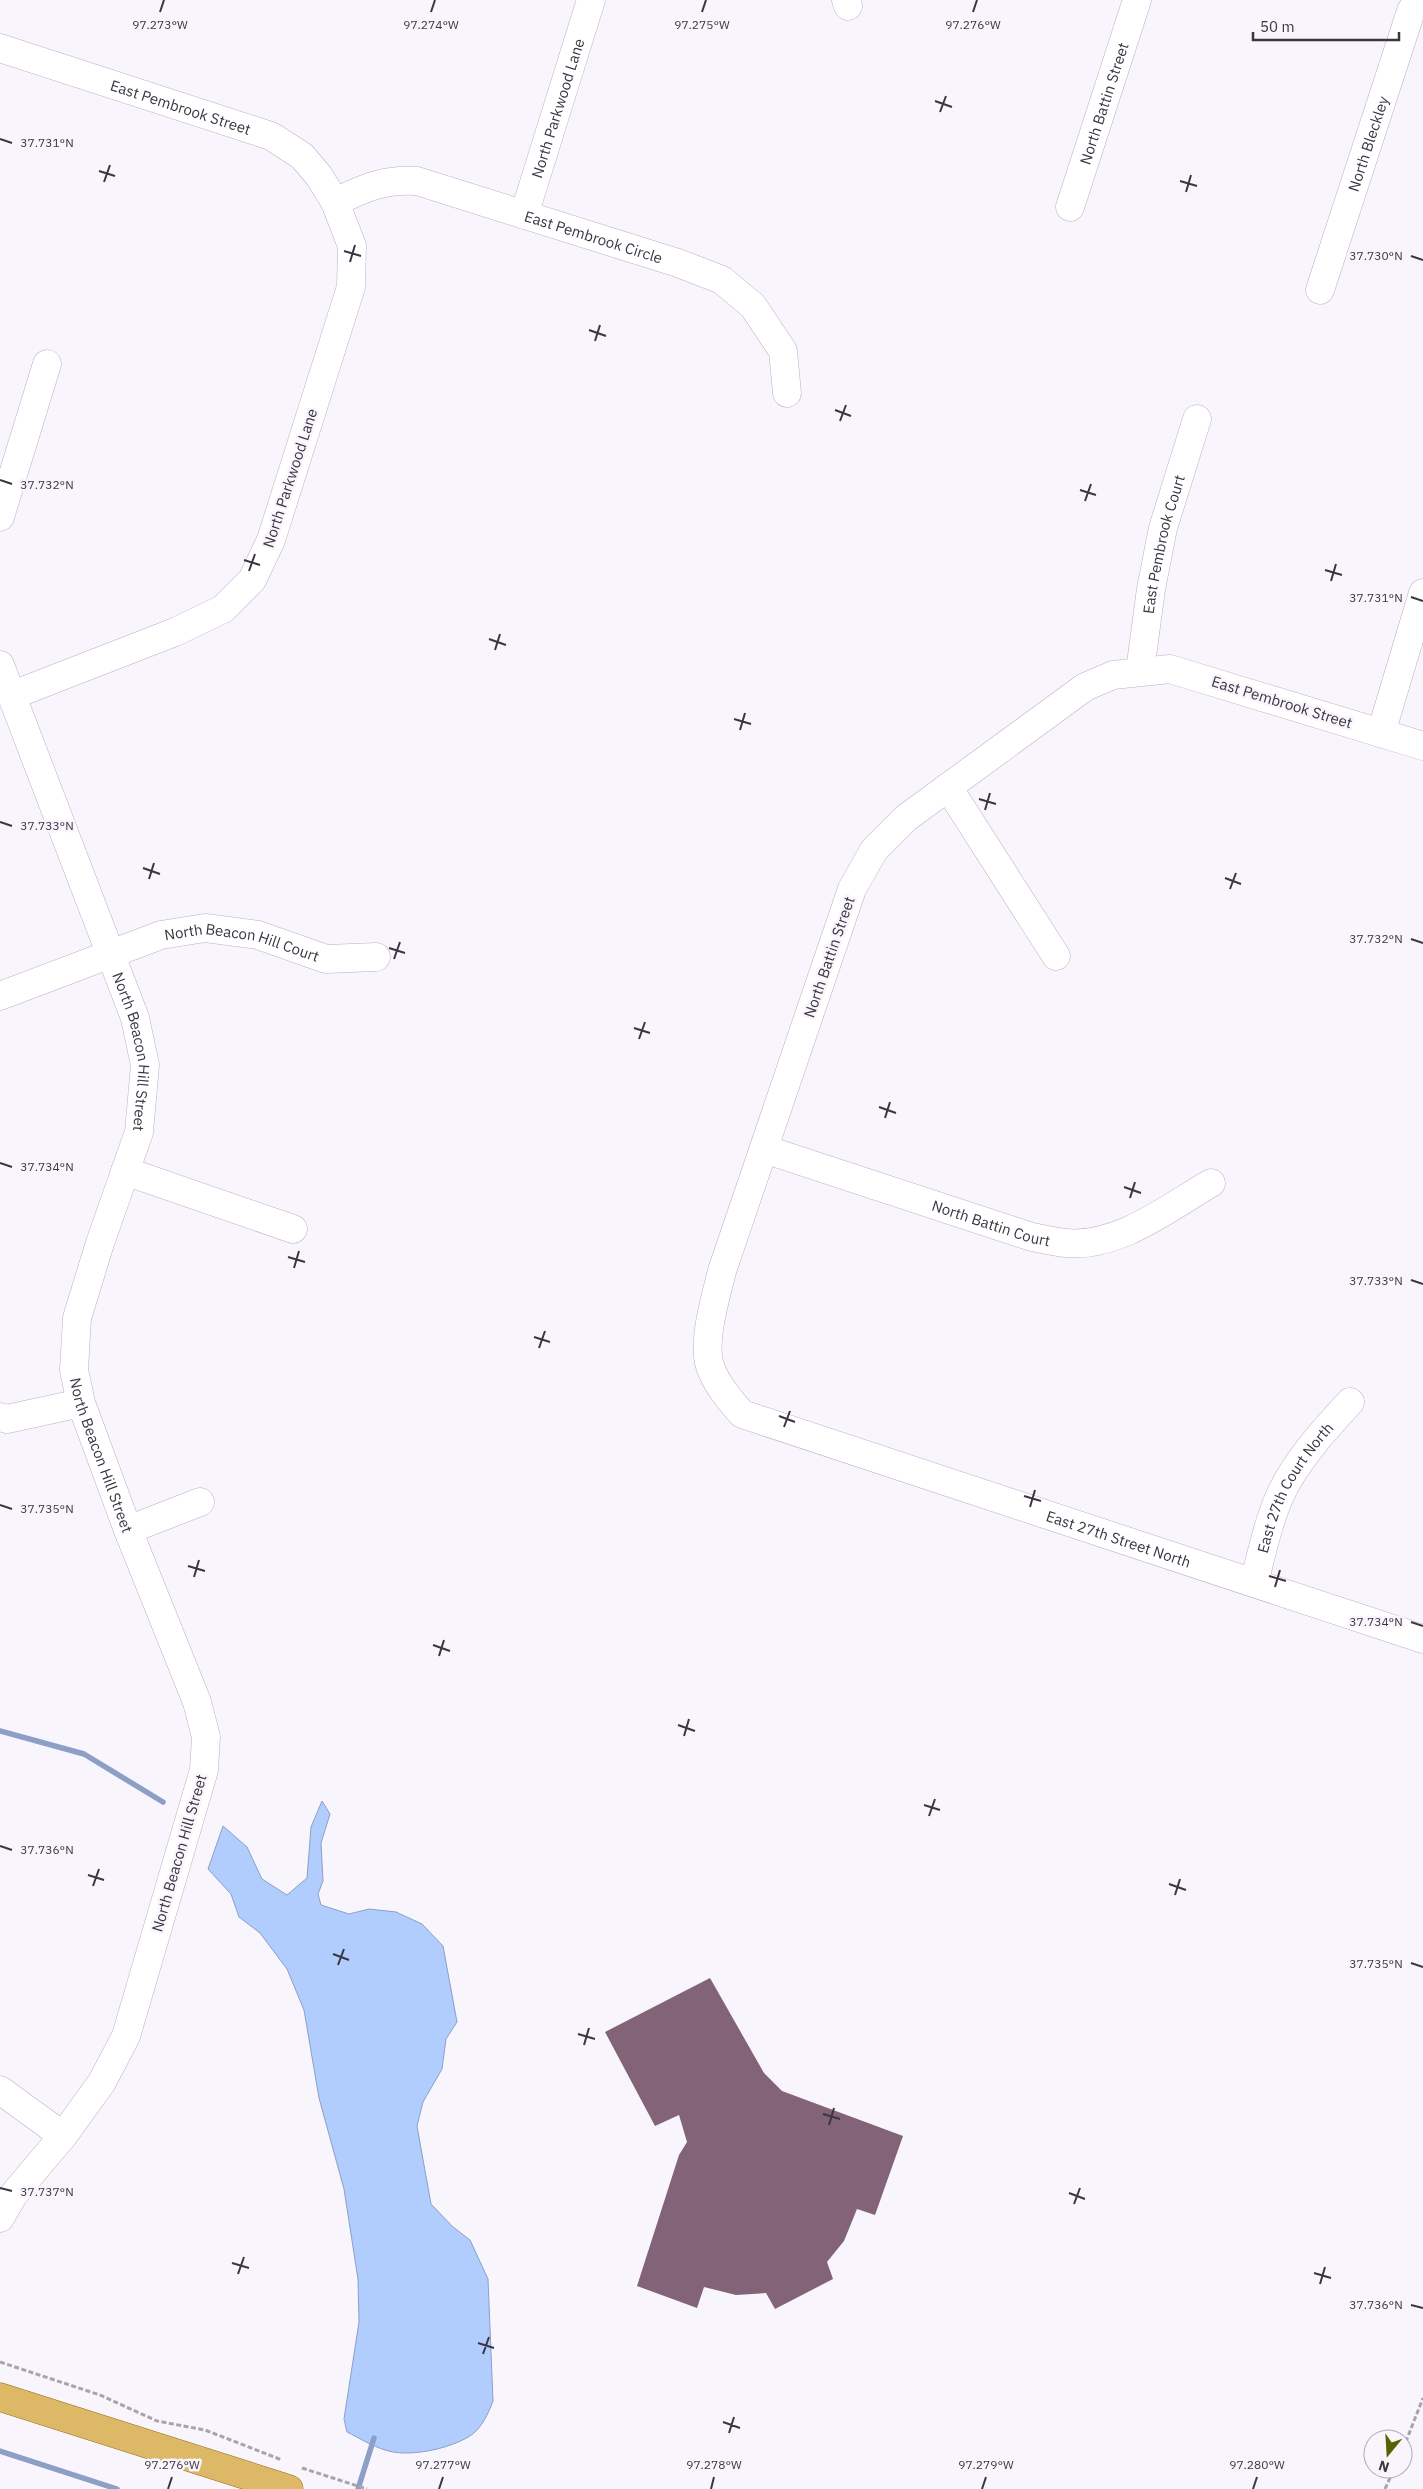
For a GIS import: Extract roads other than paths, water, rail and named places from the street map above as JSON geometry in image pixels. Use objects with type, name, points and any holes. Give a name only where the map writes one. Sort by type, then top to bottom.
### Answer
[{"type":"main road","points":[[0,2397],[292,2477]]},
{"type":"street","name":"North Parkwood Lane","points":[[524,214],[591,0]]},
{"type":"street","name":"North Battin Street","points":[[1070,207],[1137,0]]},
{"type":"street","name":"North Bleckley","points":[[1320,290],[1408,20],[1418,0]]},
{"type":"street","name":"East Pembrook Street","points":[[0,48],[271,136],[302,156],[319,176],[335,202]]},
{"type":"street","name":"East Pembrook Circle","points":[[335,202],[368,186],[394,180],[417,182],[678,263],[722,280],[753,306],[783,351],[787,393]]},
{"type":"street","name":"North Parkwood Lane","points":[[13,696],[174,632],[223,610],[252,580],[272,540],[351,287],[352,246],[335,202]]},
{"type":"street","points":[[0,518],[47,364]]},
{"type":"street","name":"East Pembrook Court","points":[[1140,671],[1151,589],[1163,528],[1197,419]]},
{"type":"street","points":[[1381,733],[1423,593]]},
{"type":"street","name":"North Beacon Hill Street","points":[[0,665],[135,1018],[145,1065],[139,1132],[77,1318],[74,1370],[81,1403],[128,1530],[198,1702],[206,1737],[204,1770],[126,2036],[102,2082],[63,2136],[14,2194],[0,2222]]},
{"type":"street","name":"East Pembrook Street","points":[[1140,671],[1170,669],[1423,746]]},
{"type":"street","name":"North Battin Street","points":[[717,1377],[710,1365],[708,1329],[722,1271],[852,889],[874,850],[906,818],[1085,687],[1113,675],[1140,671]]},
{"type":"street","points":[[948,787],[1056,956]]},
{"type":"street","name":"North Beacon Hill Court","points":[[111,954],[161,935],[205,928],[258,935],[326,959],[376,957]]},
{"type":"street","points":[[0,996],[111,954]]},
{"type":"street","name":"North Battin Court","points":[[764,1149],[1032,1237],[1068,1244],[1107,1240],[1139,1227],[1211,1183]]},
{"type":"street","points":[[125,1172],[293,1229]]},
{"type":"street","name":"East 27th Street North","points":[[717,1377],[727,1395],[742,1414],[1423,1639]]},
{"type":"street","name":"East 27th Court North","points":[[1254,1583],[1267,1532],[1287,1482],[1315,1439],[1350,1402]]},
{"type":"street","points":[[0,1417],[6,1419],[81,1403]]},
{"type":"street","points":[[128,1530],[200,1502]]},
{"type":"street","points":[[0,2090],[63,2136]]},
{"type":"water","points":[[322,1801],[330,1814],[321,1843],[323,1881],[318,1894],[321,1905],[349,1914],[369,1909],[396,1912],[422,1924],[443,1946],[457,2022],[446,2039],[442,2069],[423,2102],[417,2126],[431,2204],[453,2227],[470,2240],[488,2279],[493,2401],[487,2416],[470,2436],[451,2445],[416,2453],[385,2450],[347,2432],[344,2419],[359,2322],[358,2279],[344,2189],[319,2098],[304,2010],[287,1969],[260,1933],[239,1917],[231,1894],[208,1869],[223,1826],[247,1847],[262,1879],[287,1895],[307,1878],[311,1827]]},
{"type":"waterway","points":[[0,1731],[84,1754],[163,1802]]},
{"type":"waterway","points":[[358,2489],[374,2438]]},
{"type":"waterway","points":[[0,2451],[117,2489]]}]
